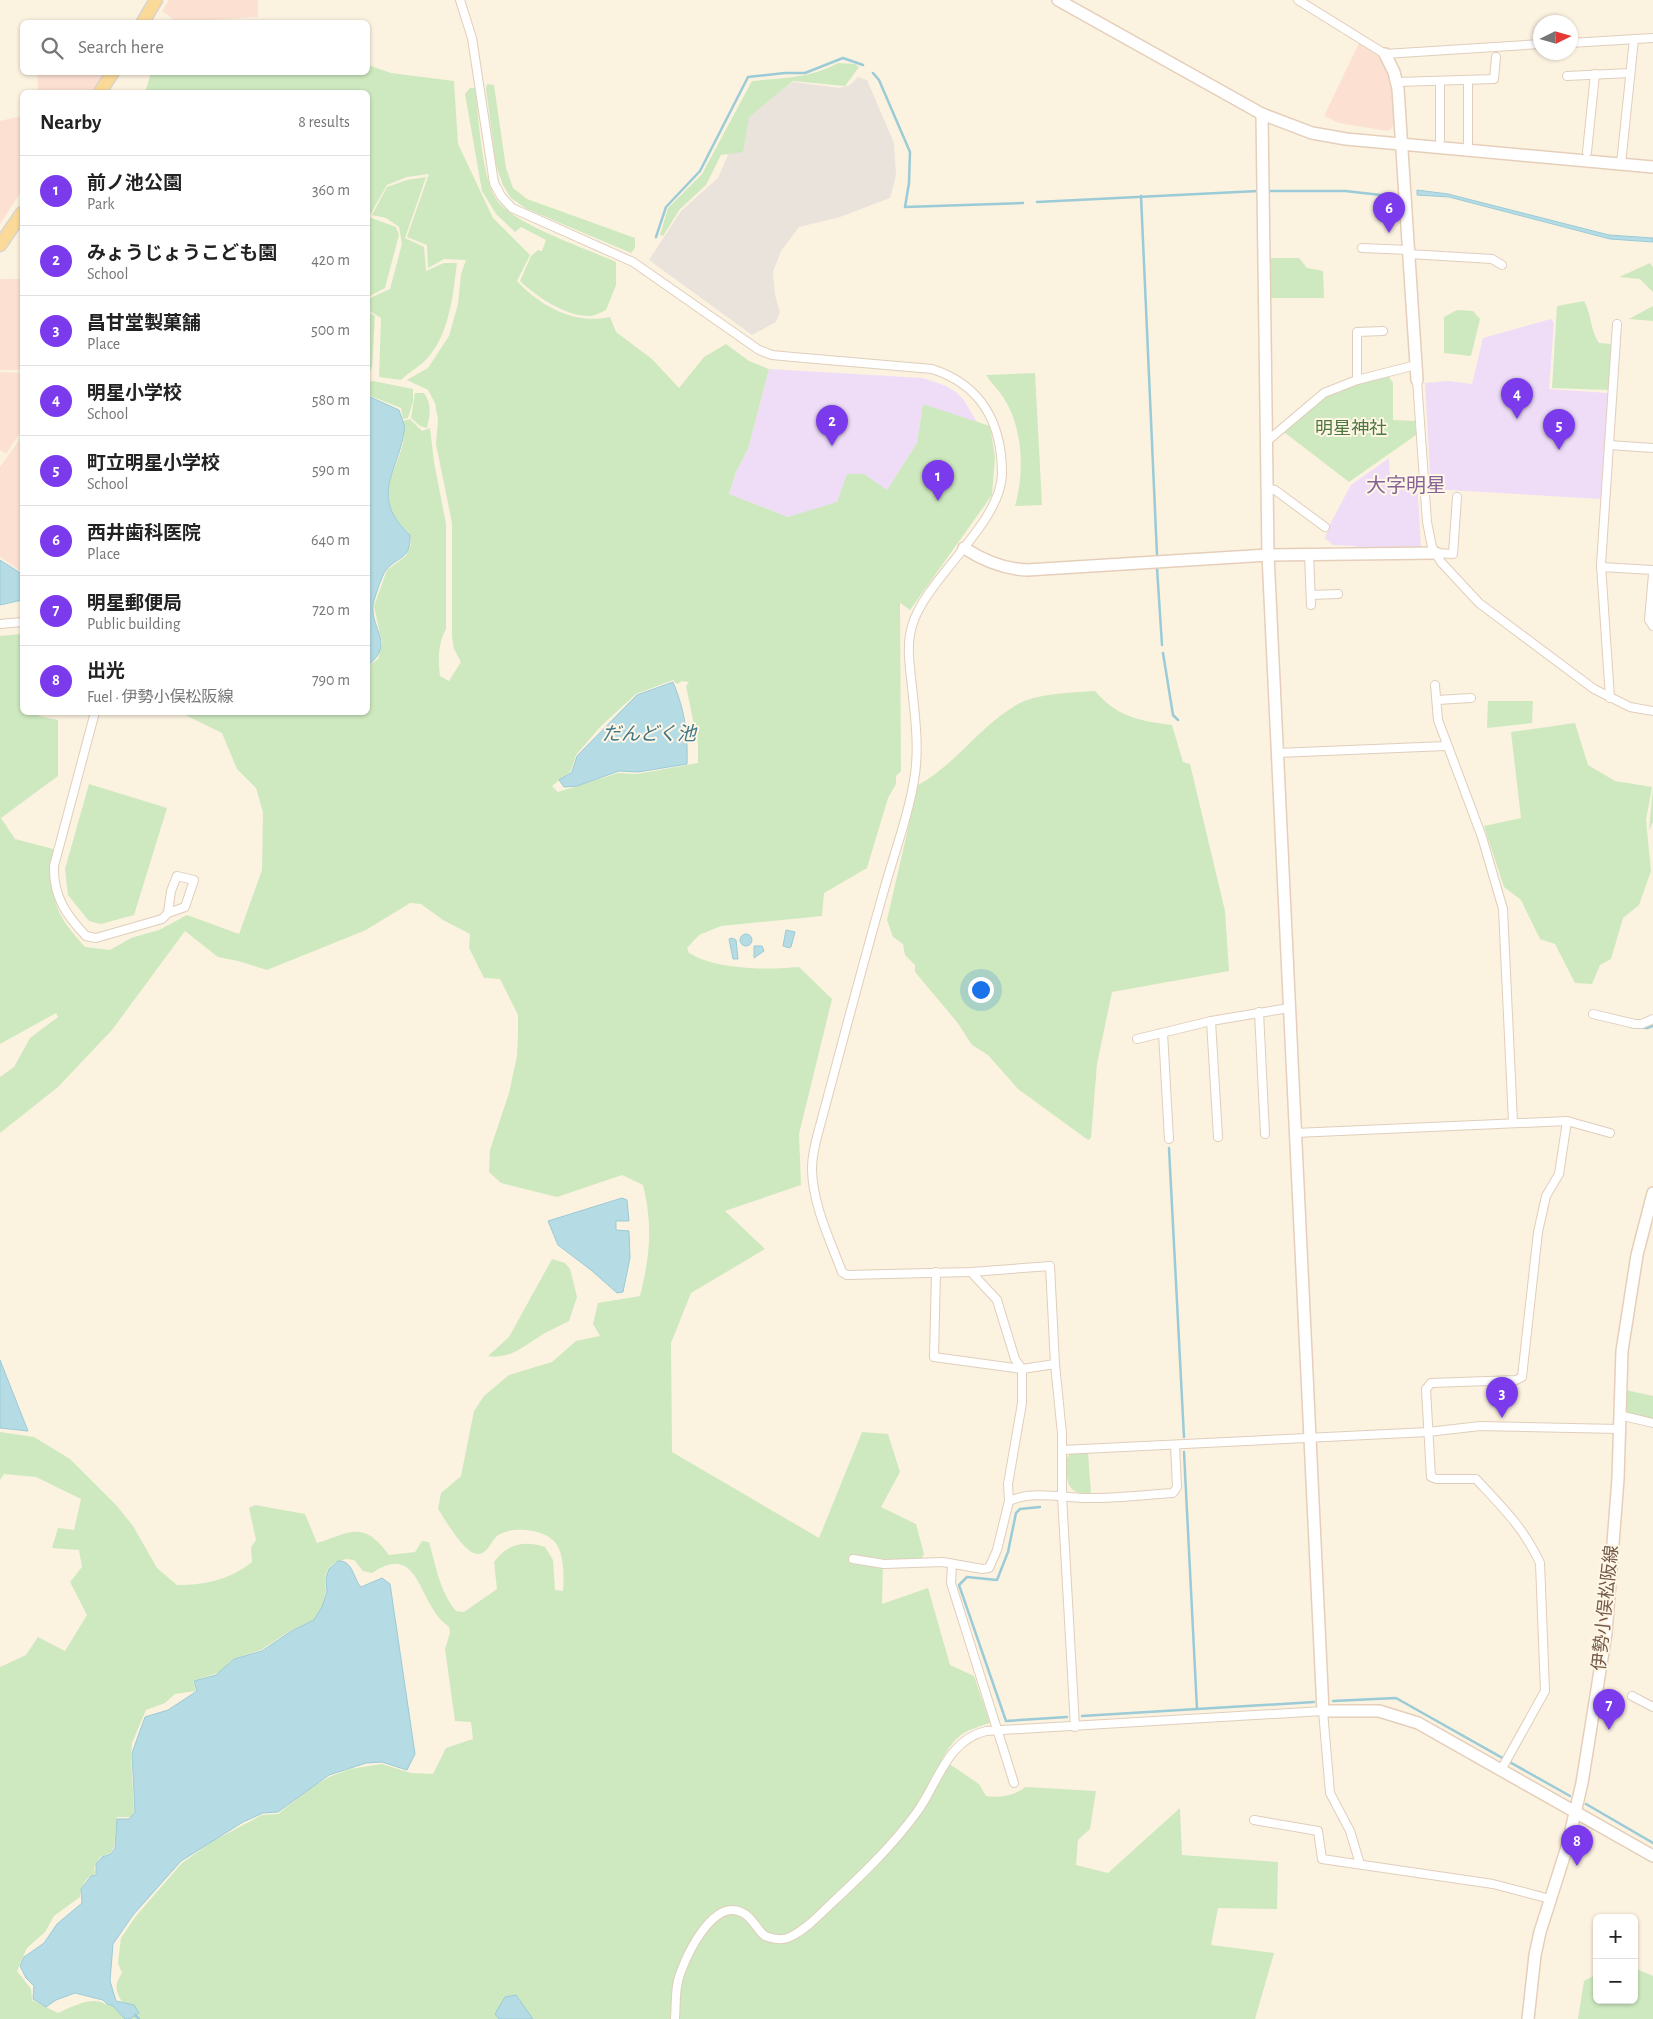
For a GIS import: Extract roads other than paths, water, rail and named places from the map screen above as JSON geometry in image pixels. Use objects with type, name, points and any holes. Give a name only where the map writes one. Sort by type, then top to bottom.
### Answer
[{"type":"main road","points":[[144,20],[156,0]]},
{"type":"main road","points":[[101,90],[111,75]]},
{"type":"main road","points":[[0,246],[20,216]]},
{"type":"street","points":[[460,0],[472,38],[494,183],[501,196],[512,208],[633,262],[759,350],[772,355],[923,367],[952,376],[970,389],[984,406],[995,426],[1002,478],[991,507],[964,548],[924,602],[911,628],[909,653],[915,722],[915,774],[821,1122],[812,1166],[813,1186],[842,1272],[855,1275],[971,1272],[1050,1266],[1062,1450],[1062,1496],[1075,1727]]},
{"type":"street","points":[[1058,0],[1262,114],[1328,137],[1653,167]]},
{"type":"street","points":[[1298,0],[1385,54],[1397,82],[1427,522],[1430,542],[1436,554],[1465,590],[1479,603],[1594,689],[1630,706],[1653,710]]},
{"type":"street","points":[[1578,43],[1653,38]]},
{"type":"street","points":[[1621,164],[1634,40]]},
{"type":"street","points":[[1385,54],[1533,44]]},
{"type":"street","points":[[1397,82],[1494,79],[1496,57]]},
{"type":"street","points":[[1568,76],[1630,73]]},
{"type":"street","points":[[1586,152],[1595,74]]},
{"type":"street","points":[[1468,80],[1468,143]]},
{"type":"street","points":[[1440,81],[1440,140]]},
{"type":"street","points":[[1262,114],[1268,555],[1323,1711],[1330,1793],[1350,1831],[1360,1864]]},
{"type":"street","points":[[1362,248],[1492,259],[1502,265]]},
{"type":"street","points":[[1610,698],[1601,567],[1617,324]]},
{"type":"street","points":[[1357,380],[1357,332],[1383,331]]},
{"type":"street","points":[[1266,442],[1324,393],[1357,380],[1416,365]]},
{"type":"street","points":[[1609,445],[1653,448]]},
{"type":"street","points":[[1267,489],[1275,490],[1325,527]]},
{"type":"street","points":[[964,548],[992,564],[1020,569],[1268,555],[1453,554],[1457,496]]},
{"type":"street","points":[[1309,554],[1311,606]]},
{"type":"street","points":[[1601,567],[1653,572],[1649,620],[1653,626]]},
{"type":"street","points":[[1311,595],[1338,594]]},
{"type":"street","points":[[0,624],[20,622]]},
{"type":"street","points":[[1436,685],[1438,720],[1446,746],[1482,837],[1503,909],[1513,1122]]},
{"type":"street","points":[[1437,700],[1471,698]]},
{"type":"street","points":[[94,715],[54,866],[55,890],[59,901],[83,933],[92,938],[162,919],[168,913],[185,907],[194,880],[177,876],[168,913]]},
{"type":"street","points":[[1277,753],[1446,746]]},
{"type":"street","points":[[1137,1039],[1212,1021],[1289,1008]]},
{"type":"street","points":[[1259,1012],[1265,1134]]},
{"type":"street","points":[[1593,1014],[1635,1024],[1642,1024],[1653,1019]]},
{"type":"street","points":[[1212,1021],[1218,1137]]},
{"type":"street","points":[[1163,1033],[1169,1139]]},
{"type":"street","points":[[1502,1767],[1545,1691],[1540,1563],[1531,1544],[1514,1519],[1476,1480],[1437,1480],[1431,1477],[1426,1389],[1431,1383],[1516,1380],[1522,1376],[1538,1232],[1546,1196],[1559,1174],[1567,1121]]},
{"type":"street","points":[[1295,1133],[1567,1121],[1610,1133]]},
{"type":"street","name":"伊勢小俣松阪線","points":[[1528,2019],[1535,1955],[1576,1812],[1606,1633],[1618,1479],[1622,1351],[1629,1295],[1653,1193]]},
{"type":"street","points":[[936,1272],[934,1357],[1022,1369],[1055,1364]]},
{"type":"street","points":[[853,1559],[884,1564],[935,1562],[986,1570],[992,1566],[1009,1501],[1008,1484],[1022,1403],[1022,1369],[1015,1359],[997,1300],[971,1272]]},
{"type":"street","points":[[1619,1415],[1653,1423]]},
{"type":"street","points":[[1062,1450],[1428,1432],[1480,1426],[1619,1429]]},
{"type":"street","points":[[1009,1501],[1024,1497],[1105,1498],[1175,1492],[1178,1487],[1175,1445]]},
{"type":"street","points":[[952,1565],[951,1584],[1014,1784]]},
{"type":"street","points":[[1632,1696],[1653,1707]]},
{"type":"street","points":[[676,2019],[676,1992],[682,1968],[714,1916],[723,1911],[736,1910],[748,1916],[765,1936],[782,1939],[796,1934],[817,1917],[889,1846],[917,1812],[959,1745],[978,1733],[998,1730],[1323,1711],[1379,1711],[1405,1717],[1502,1767],[1653,1856]]},
{"type":"street","points":[[1254,1820],[1318,1831],[1322,1859],[1493,1884],[1550,1899]]},
{"type":"water","points":[[1417,190],[1448,194],[1609,235],[1653,238],[1653,242],[1610,239],[1449,197],[1417,195]]},
{"type":"water","points":[[370,397],[399,410],[403,421],[404,432],[389,485],[388,497],[398,521],[410,535],[410,543],[406,553],[386,570],[376,593],[373,614],[381,644],[376,658],[370,663]]},
{"type":"water","points":[[0,560],[20,573],[20,600],[0,605]]},
{"type":"water","name":"だんどく池","points":[[673,682],[685,722],[687,764],[638,772],[619,771],[577,786],[564,787],[559,780],[572,772],[577,756],[637,695]]},
{"type":"water","points":[[786,930],[795,932],[791,947],[789,948],[783,946]]},
{"type":"water","points":[[746,934],[752,940],[746,946],[740,940]]},
{"type":"water","points":[[729,939],[736,940],[738,959],[733,959]]},
{"type":"water","points":[[754,946],[762,946],[764,951],[754,958]]},
{"type":"water","points":[[622,1198],[627,1200],[629,1221],[616,1221],[616,1230],[629,1231],[630,1258],[623,1292],[617,1293],[558,1245],[548,1221]]},
{"type":"water","points":[[0,1360],[28,1431],[0,1428]]},
{"type":"water","points":[[338,1561],[343,1561],[350,1566],[361,1587],[382,1578],[390,1584],[415,1754],[407,1770],[382,1762],[366,1763],[329,1775],[278,1812],[263,1813],[243,1822],[181,1861],[133,1915],[113,1944],[110,1981],[116,2001],[134,2005],[139,2013],[130,2019],[125,2019],[113,2006],[103,2000],[75,1993],[56,2000],[46,2007],[33,1999],[34,1986],[26,1978],[20,1966],[24,1957],[44,1943],[57,1924],[82,1903],[81,1889],[91,1876],[96,1875],[96,1864],[102,1857],[111,1854],[115,1848],[117,1819],[129,1819],[135,1812],[132,1753],[145,1717],[168,1710],[197,1691],[194,1681],[216,1675],[234,1659],[262,1651],[293,1630],[314,1620],[322,1607],[327,1592],[326,1577],[329,1569]]},
{"type":"water","points":[[516,1995],[533,2019],[499,2019],[495,2014],[505,1997]]},
{"type":"waterway","points":[[656,237],[666,207],[700,171],[748,77],[805,73],[843,58],[863,65]]},
{"type":"waterway","points":[[873,73],[879,80],[910,152],[909,183],[905,207],[1023,203]]},
{"type":"waterway","points":[[1037,202],[1258,191]]},
{"type":"waterway","points":[[1269,191],[1345,191],[1399,197]]},
{"type":"waterway","points":[[1141,196],[1157,555]]},
{"type":"waterway","points":[[1157,568],[1162,645]]},
{"type":"waterway","points":[[1163,653],[1173,715],[1178,720]]},
{"type":"waterway","points":[[1631,1027],[1647,1028],[1653,1026]]},
{"type":"waterway","points":[[1169,1148],[1184,1437]]},
{"type":"waterway","points":[[1184,1452],[1197,1709],[1314,1702]]},
{"type":"waterway","points":[[1040,1507],[1020,1509],[1016,1513],[1008,1552],[997,1580],[967,1577],[959,1585],[1006,1721],[1067,1717]]},
{"type":"waterway","points":[[1333,1701],[1396,1698],[1570,1796]]},
{"type":"waterway","points":[[1082,1716],[1197,1709]]},
{"type":"waterway","points":[[1586,1804],[1653,1843]]},
{"type":"waterway","points":[[135,2015],[139,2019]]},
{"type":"place","name":"西井歯科医院","points":[[1389,233]]},
{"type":"place","name":"明星小学校","points":[[1517,419]]},
{"type":"place","name":"みょうじょうこども園","points":[[832,446]]},
{"type":"place","name":"町立明星小学校","points":[[1559,450]]},
{"type":"place","name":"前ノ池公園","points":[[938,501]]},
{"type":"place","name":"昌甘堂製菓舗","points":[[1502,1418]]},
{"type":"place","name":"明星郵便局","points":[[1609,1730]]},
{"type":"place","name":"出光","points":[[1577,1866]]},
{"type":"district","name":"大字明星","points":[[1406,486]]},
{"type":"park label","name":"明星神社","points":[[1351,429]]}]
